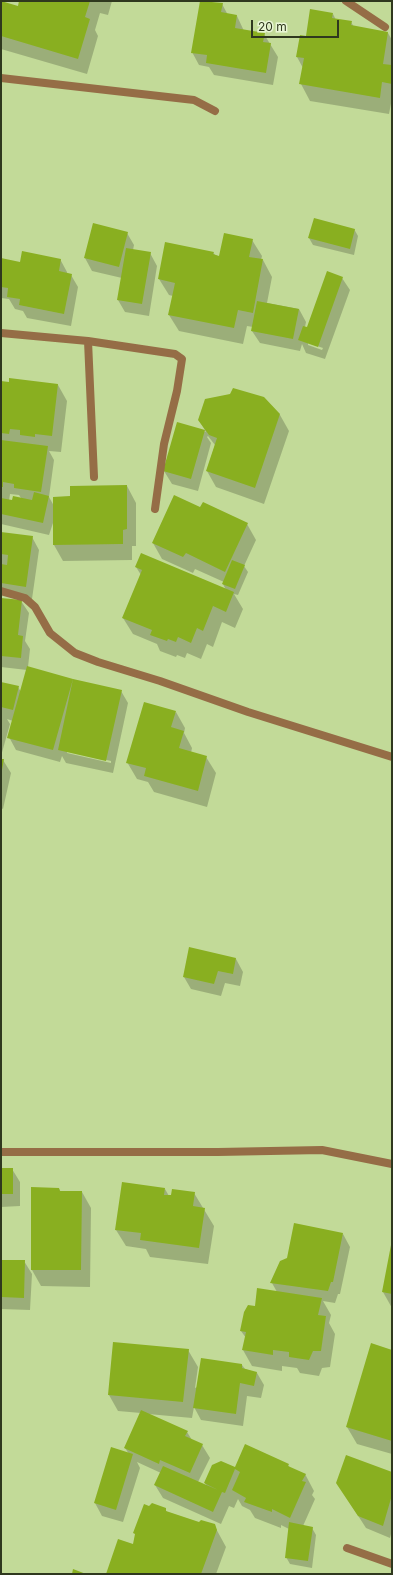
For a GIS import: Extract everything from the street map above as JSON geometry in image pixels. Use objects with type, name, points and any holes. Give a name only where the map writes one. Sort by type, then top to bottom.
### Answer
[{"type":"street","points":[[346,1],[386,27]]},
{"type":"street","points":[[1,78],[194,100],[216,111]]},
{"type":"street","points":[[1,333],[88,341],[175,354],[182,359],[177,391],[164,444],[155,509]]},
{"type":"street","points":[[88,341],[94,477]]},
{"type":"street","points":[[1,591],[24,598],[35,607],[50,633],[75,653],[248,712],[392,757]]},
{"type":"street","points":[[1,1152],[218,1152],[322,1150],[392,1164]]},
{"type":"street","points":[[347,1548],[392,1564]]},
{"type":"building","points":[[1,1],[18,6],[19,1],[90,1],[85,17],[90,19],[78,59],[1,36]]},
{"type":"building","points":[[200,1],[223,3],[221,12],[237,15],[235,28],[265,33],[263,42],[271,43],[266,73],[206,63],[207,55],[191,53]]},
{"type":"building","points":[[310,9],[333,13],[332,18],[352,21],[351,25],[388,32],[383,64],[392,65],[392,84],[382,82],[380,98],[299,84],[304,58],[296,57],[300,35],[306,36]]},
{"type":"building","points":[[314,218],[355,229],[350,249],[308,238]]},
{"type":"building","points":[[93,223],[128,232],[119,267],[84,258]]},
{"type":"building","points":[[224,233],[253,239],[249,257],[263,259],[253,313],[238,310],[234,328],[168,315],[175,283],[158,279],[165,242],[214,252],[213,254],[219,256]]},
{"type":"building","points":[[126,248],[151,252],[142,304],[117,300]]},
{"type":"building","points":[[22,251],[61,259],[59,271],[72,274],[64,314],[19,305],[20,299],[7,297],[8,288],[1,287],[1,258],[20,262]]},
{"type":"building","points":[[327,271],[343,277],[318,347],[298,340],[303,326],[307,327]]},
{"type":"building","points":[[257,301],[299,309],[293,339],[251,331]]},
{"type":"building","points":[[9,378],[58,384],[52,436],[35,434],[35,437],[20,435],[20,430],[10,429],[9,434],[1,433],[1,381],[9,382]]},
{"type":"building","points":[[233,388],[264,397],[280,414],[255,488],[206,471],[217,438],[209,435],[198,420],[205,399],[230,394]]},
{"type":"building","points":[[177,422],[205,430],[191,479],[163,471]]},
{"type":"building","points":[[1,440],[48,446],[41,492],[14,488],[14,484],[3,482],[3,487],[1,487]]},
{"type":"building","points":[[127,485],[127,529],[123,530],[123,544],[53,545],[53,497],[70,496],[70,486]]},
{"type":"building","points":[[34,492],[49,496],[43,523],[1,514],[1,498],[12,500],[13,496],[32,500]]},
{"type":"building","points":[[174,495],[200,507],[203,502],[248,523],[225,572],[186,553],[183,557],[152,543]]},
{"type":"building","points":[[1,532],[33,536],[26,587],[1,583],[1,564],[7,565],[8,555],[1,554]]},
{"type":"building","points":[[141,553],[234,592],[226,612],[213,606],[203,631],[197,628],[191,643],[178,637],[176,642],[168,639],[167,641],[150,635],[152,630],[122,618],[142,570],[135,567]]},
{"type":"building","points":[[232,560],[245,565],[235,589],[222,584]]},
{"type":"building","points":[[1,598],[22,600],[18,635],[23,636],[21,658],[1,656]]},
{"type":"building","points":[[27,666],[73,679],[53,750],[7,738]]},
{"type":"building","points":[[73,679],[122,690],[106,761],[58,750]]},
{"type":"building","points":[[1,682],[19,686],[13,710],[1,707]]},
{"type":"building","points":[[144,702],[176,711],[171,727],[184,731],[179,748],[207,756],[198,791],[144,776],[146,768],[126,763]]},
{"type":"building","points":[[1,759],[4,759],[2,770],[1,770]]},
{"type":"building","points":[[189,947],[236,958],[233,974],[218,971],[214,984],[183,977]]},
{"type":"building","points":[[1,1168],[13,1168],[13,1194],[1,1194]]},
{"type":"building","points":[[122,1182],[165,1188],[164,1195],[171,1195],[172,1189],[195,1192],[193,1206],[205,1208],[199,1248],[140,1240],[141,1233],[115,1230]]},
{"type":"building","points":[[31,1187],[59,1188],[60,1191],[82,1191],[81,1270],[31,1270]]},
{"type":"building","points":[[294,1223],[343,1233],[333,1282],[331,1282],[328,1291],[270,1283],[280,1261],[287,1258]]},
{"type":"building","points":[[392,1245],[392,1294],[382,1292]]},
{"type":"building","points":[[1,1260],[25,1260],[24,1298],[1,1297]]},
{"type":"building","points":[[257,1288],[322,1298],[318,1315],[326,1316],[321,1351],[313,1351],[309,1360],[289,1357],[289,1352],[273,1350],[273,1355],[242,1350],[246,1332],[240,1331],[244,1312],[248,1305],[255,1306]]},
{"type":"building","points":[[113,1342],[189,1349],[183,1402],[108,1395]]},
{"type":"building","points":[[371,1343],[392,1350],[392,1441],[346,1427]]},
{"type":"building","points":[[201,1358],[242,1364],[242,1368],[257,1372],[254,1386],[240,1383],[236,1414],[193,1408]]},
{"type":"building","points":[[141,1410],[188,1431],[185,1436],[203,1444],[190,1473],[160,1460],[159,1464],[124,1448]]},
{"type":"building","points":[[245,1444],[289,1464],[288,1466],[306,1474],[302,1481],[306,1482],[290,1518],[272,1509],[272,1512],[244,1502],[246,1498],[232,1490],[240,1472],[235,1469],[225,1493],[222,1492],[213,1512],[154,1485],[163,1466],[218,1490],[204,1483],[212,1465],[221,1461],[235,1467]]},
{"type":"building","points":[[111,1447],[133,1454],[116,1510],[94,1503]]},
{"type":"building","points":[[346,1455],[392,1472],[392,1495],[383,1526],[358,1516],[336,1483]]},
{"type":"building","points":[[152,1503],[166,1508],[166,1511],[199,1522],[201,1520],[215,1524],[217,1530],[201,1574],[106,1574],[118,1539],[133,1544],[135,1534],[133,1533],[144,1504],[149,1506]]},
{"type":"building","points":[[289,1522],[313,1527],[308,1561],[285,1558]]},
{"type":"building","points":[[73,1569],[86,1574],[72,1574]]}]
